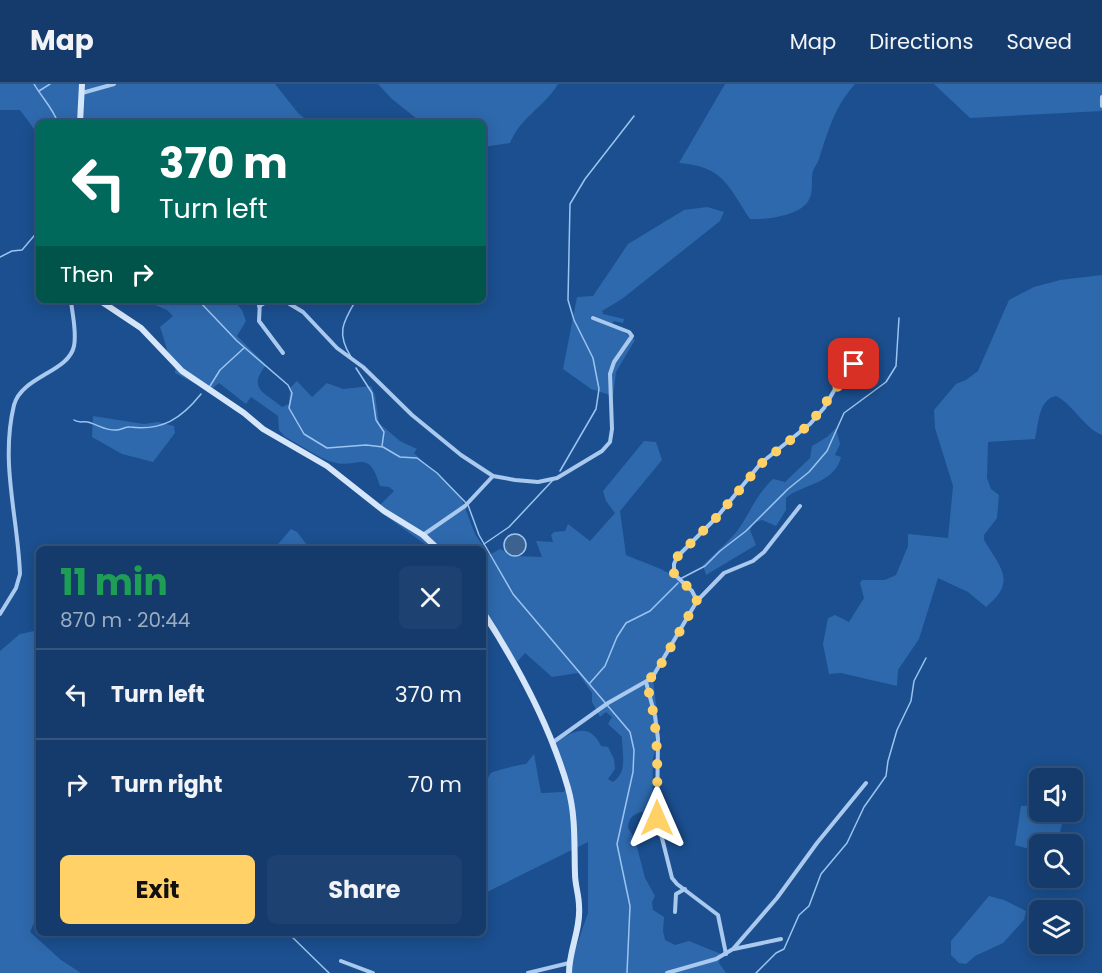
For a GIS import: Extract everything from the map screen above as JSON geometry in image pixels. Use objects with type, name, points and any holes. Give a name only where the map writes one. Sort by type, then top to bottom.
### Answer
[{"type":"street","points":[[80,120],[82,84]]},
{"type":"street","points":[[81,93],[114,84]]},
{"type":"street","points":[[1102,97],[1102,106]]},
{"type":"street","points":[[0,614],[16,588],[20,574],[8,471],[15,404],[17,397],[28,385],[70,355],[74,346],[71,303]]},
{"type":"street","points":[[104,303],[141,328],[167,358],[195,381],[229,402],[291,447],[327,466],[384,512],[423,535],[435,546]]},
{"type":"street","points":[[260,303],[259,321],[283,353]]},
{"type":"street","points":[[259,306],[264,303]]},
{"type":"street","points":[[288,303],[303,312],[337,348],[384,385],[412,415],[461,455],[493,476],[538,482],[567,473],[591,460],[610,442],[612,429],[610,374],[614,362],[632,336],[629,332],[593,318]]},
{"type":"street","points":[[697,601],[692,591],[674,574],[677,557],[717,517],[761,464],[810,424],[824,408],[849,365],[859,365],[869,372]]},
{"type":"street","points":[[423,535],[465,506],[493,476]]},
{"type":"street","points":[[552,743],[608,703],[646,682],[656,673],[697,601],[724,573],[753,561],[764,552],[778,538],[800,506]]},
{"type":"street","points":[[486,617],[520,670],[552,743],[568,788],[573,810],[579,922],[569,963],[569,973]]},
{"type":"street","points":[[646,682],[655,716],[658,739],[657,818],[672,878],[718,915],[726,954]]},
{"type":"street","points":[[667,973],[726,954],[733,949],[777,898],[817,843],[866,783]]},
{"type":"street","points":[[640,826],[657,799]]},
{"type":"street","points":[[675,912],[676,894],[685,889]]},
{"type":"street","points":[[733,949],[781,939]]},
{"type":"street","points":[[341,961],[362,972],[374,973]]},
{"type":"street","points":[[528,973],[569,963]]},
{"type":"shaded area","points":[[0,84],[275,84],[306,120],[36,120],[36,136],[34,129],[20,110],[0,110]]},
{"type":"shaded area","points":[[378,84],[558,84],[546,100],[520,125],[510,143],[486,147],[486,120],[418,120],[392,99]]},
{"type":"shaded area","points":[[725,84],[855,84],[842,101],[833,119],[813,171],[811,195],[807,203],[796,211],[764,219],[750,219],[723,180],[715,173],[706,168],[679,163]]},
{"type":"shaded area","points":[[934,84],[1102,84],[1102,111],[970,118]]},
{"type":"shaded area","points":[[707,207],[724,212],[720,221],[622,299],[602,311],[603,314],[624,319],[623,323],[614,321],[612,324],[635,340],[616,372],[613,396],[591,389],[563,369],[577,297],[593,296],[628,244],[684,210]]},
{"type":"shaded area","points":[[1102,275],[1102,435],[1089,427],[1056,396],[1050,398],[1042,407],[1035,439],[988,442],[987,478],[991,489],[999,495],[997,518],[984,535],[984,540],[1003,575],[1001,590],[996,598],[986,607],[968,592],[938,578],[919,639],[898,670],[897,686],[841,673],[829,674],[823,644],[828,618],[835,615],[849,622],[864,598],[860,583],[862,580],[885,580],[896,575],[908,546],[908,534],[948,538],[953,486],[935,428],[934,410],[956,384],[978,371],[1009,300],[1034,287],[1060,280]]},
{"type":"shaded area","points":[[150,303],[236,303],[242,310],[246,321],[237,336],[266,365],[260,373],[258,386],[282,407],[289,404],[290,388],[297,381],[312,397],[327,383],[343,389],[371,386],[375,395],[379,423],[400,441],[417,449],[414,453],[461,497],[475,534],[483,546],[428,546],[380,512],[380,505],[394,491],[389,487],[380,486],[371,466],[361,462],[341,464],[320,457],[285,437],[279,430],[278,416],[251,397],[246,404],[219,383],[209,391],[175,373],[174,363],[167,350],[160,327],[173,316],[167,310]]},
{"type":"shaded area","points":[[93,416],[144,424],[158,422],[174,426],[175,433],[153,462],[122,454],[92,437]]},
{"type":"shaded area","points":[[836,428],[840,444],[835,455],[841,457],[832,473],[786,498],[786,510],[776,526],[762,520],[754,523],[750,530],[756,545],[706,575],[703,565],[736,532],[768,484],[773,479],[785,482],[810,458],[812,446]]},
{"type":"shaded area","points":[[644,441],[656,442],[662,460],[620,511],[626,555],[674,576],[689,590],[694,600],[674,645],[653,680],[660,735],[653,758],[652,811],[633,816],[628,828],[635,839],[645,878],[655,896],[652,902],[653,910],[664,917],[665,940],[675,945],[689,941],[721,954],[719,963],[726,973],[567,973],[588,913],[588,842],[486,893],[486,785],[491,773],[526,764],[534,754],[541,793],[564,792],[566,787],[550,746],[577,731],[590,733],[601,746],[608,747],[614,759],[615,769],[608,779],[613,782],[618,778],[622,768],[622,737],[608,724],[612,717],[606,712],[600,717],[592,702],[592,693],[578,673],[552,677],[525,653],[517,662],[486,620],[486,550],[489,555],[500,549],[514,556],[542,557],[536,541],[553,542],[551,535],[554,532],[565,531],[568,524],[590,541],[615,513],[606,501],[603,491]]},
{"type":"shaded area","points":[[291,529],[297,532],[308,546],[277,546]]},
{"type":"shaded area","points":[[515,534],[523,537],[526,545],[523,553],[515,556],[507,553],[504,545],[507,537]]},
{"type":"shaded area","points":[[36,631],[36,919],[30,932],[61,960],[81,973],[0,973],[0,651],[20,634]]},
{"type":"shaded area","points":[[1021,806],[1029,806],[1029,822],[1063,822],[1060,834],[1029,834],[1029,849],[1015,845]]},
{"type":"shaded area","points":[[989,896],[1004,900],[1026,911],[1024,920],[1003,943],[975,956],[966,964],[959,963],[951,955],[951,941]]},
{"type":"waterway","points":[[34,84],[56,120]]},
{"type":"waterway","points":[[39,91],[50,84]]},
{"type":"waterway","points":[[560,471],[596,409],[599,389],[593,358],[574,320],[568,300],[570,204],[585,179],[634,116]]},
{"type":"waterway","points":[[0,257],[12,251],[22,250],[36,234]]},
{"type":"waterway","points":[[201,303],[237,341],[288,385],[292,393],[289,408],[304,434],[327,448],[366,445],[383,447],[400,457],[417,458],[437,473],[468,505],[485,546]]},
{"type":"waterway","points":[[351,357],[346,349],[343,328],[354,303]]},
{"type":"waterway","points":[[680,579],[705,566],[809,472],[827,451],[844,413],[886,382],[896,366],[899,318]]},
{"type":"waterway","points":[[210,386],[220,370],[244,348]]},
{"type":"waterway","points":[[356,368],[372,393],[376,420],[384,432],[382,446]]},
{"type":"waterway","points":[[74,420],[113,430],[128,427],[152,427],[178,416],[201,394]]},
{"type":"waterway","points":[[484,544],[509,527],[553,480]]},
{"type":"waterway","points":[[486,547],[513,594],[630,732],[634,750],[633,772],[617,844],[630,906],[627,973]]},
{"type":"waterway","points":[[590,683],[605,666],[617,637],[626,623],[650,611],[678,583]]},
{"type":"waterway","points":[[756,973],[776,953],[784,949],[799,915],[809,906],[821,874],[847,843],[864,807],[886,776],[897,730],[911,701],[914,681],[926,658]]},
{"type":"waterway","points":[[291,936],[329,973]]},
{"type":"route","points":[[657,818],[658,739],[655,716],[646,682],[656,673],[697,601],[692,591],[674,574],[677,557],[699,537],[761,464],[810,424],[838,386],[844,370],[854,364]]}]
